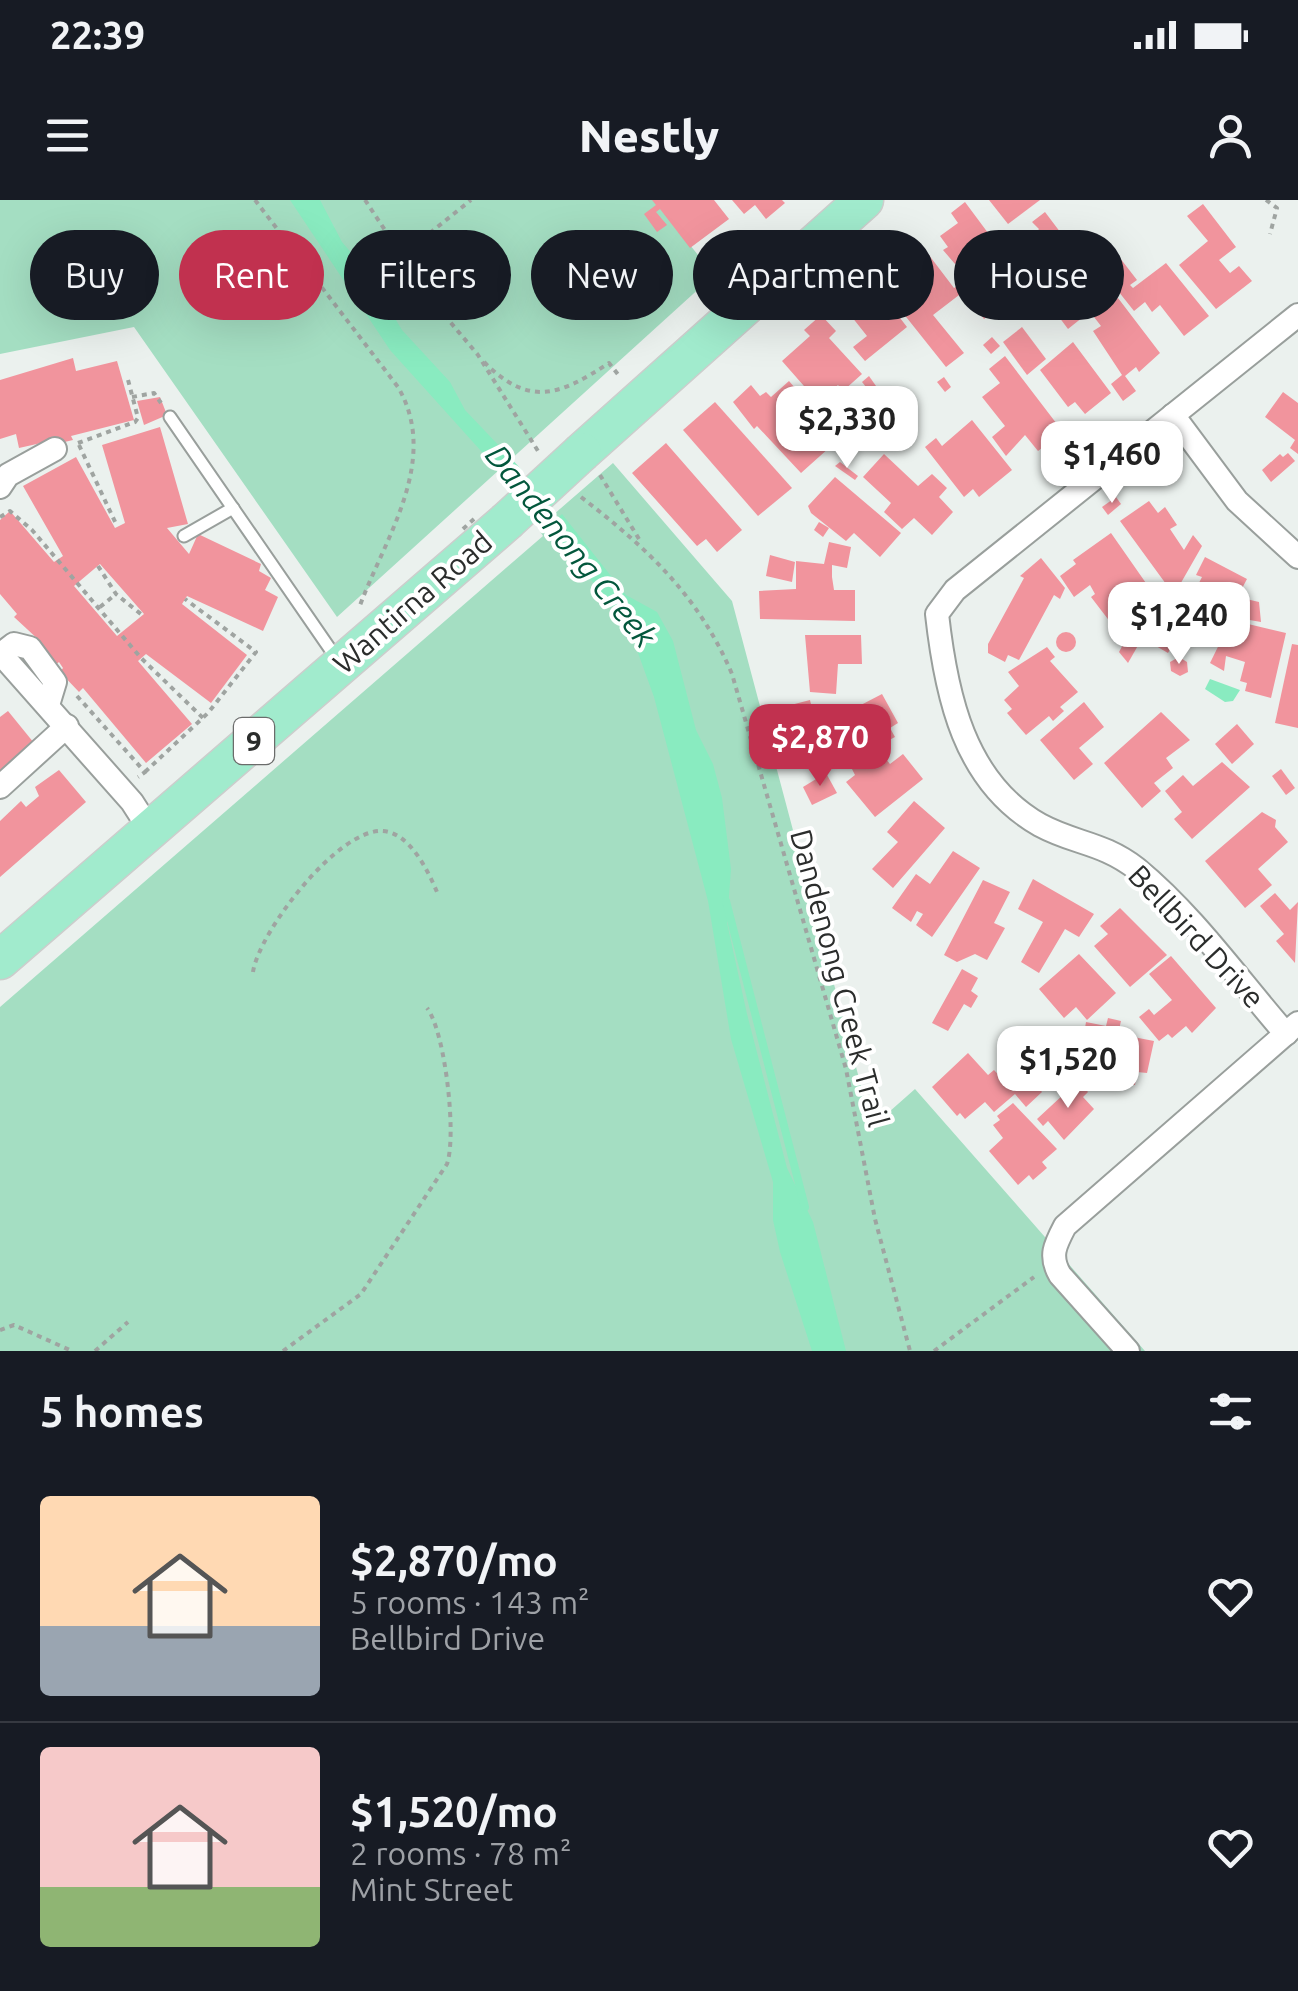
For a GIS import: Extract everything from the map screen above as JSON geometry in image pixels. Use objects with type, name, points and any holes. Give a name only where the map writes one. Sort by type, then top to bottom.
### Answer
[{"type":"main road","name":"Wantirna Road","points":[[0,960],[506,522],[590,461],[864,200]]},
{"type":"street","name":"Bellbird Drive","points":[[1292,1028],[1158,887],[1112,850],[1041,825],[986,781],[960,732],[942,658],[937,614],[956,590],[1298,315]]},
{"type":"street","points":[[1173,415],[1236,501],[1298,558]]},
{"type":"street","points":[[0,488],[8,475],[67,446]]},
{"type":"street","points":[[4,666],[52,695],[67,726],[150,830]]},
{"type":"street","points":[[0,786],[67,726]]},
{"type":"street","points":[[1128,1351],[1053,1264],[1052,1254],[1065,1226],[1292,1028]]},
{"type":"lane","points":[[170,417],[342,665]]},
{"type":"lane","points":[[184,536],[233,508]]},
{"type":"path","points":[[256,200],[398,388],[413,422],[411,475],[399,520],[374,566],[354,622]]},
{"type":"path","points":[[364,200],[383,230]]},
{"type":"path","points":[[434,230],[471,200]]},
{"type":"path","points":[[1266,200],[1278,208],[1270,234]]},
{"type":"path","points":[[449,320],[478,355],[538,451]]},
{"type":"path","points":[[478,355],[521,391],[545,394],[577,384],[609,363],[624,383]]},
{"type":"path","points":[[117,526],[67,446],[138,418],[127,376]]},
{"type":"path","points":[[132,396],[154,392],[170,417]]},
{"type":"path","points":[[590,461],[644,546]]},
{"type":"path","name":"Dandenong Creek Trail","points":[[581,497],[644,546],[703,615],[732,674],[846,1069],[875,1219],[910,1351]]},
{"type":"path","points":[[0,517],[10,510],[20,518],[141,658],[203,718]]},
{"type":"path","points":[[98,566],[116,594],[142,615]]},
{"type":"path","points":[[100,608],[116,594]]},
{"type":"path","points":[[122,791],[203,718],[256,652],[185,600]]},
{"type":"path","points":[[52,695],[85,700],[145,772]]},
{"type":"path","points":[[252,972],[295,895],[340,851],[366,834],[384,831],[402,839],[437,892]]},
{"type":"path","points":[[283,1351],[362,1294],[447,1164],[452,1139],[445,1070],[434,1018],[426,1008]]},
{"type":"path","points":[[934,1351],[1034,1277]]},
{"type":"path","points":[[94,1351],[128,1322]]},
{"type":"path","points":[[0,1330],[14,1325],[72,1351]]},
{"type":"shaded area","points":[[0,200],[654,200],[693,249],[693,294],[673,312],[673,230],[531,230],[531,320],[664,320],[337,617],[134,327],[0,354]]},
{"type":"shaded area","points":[[613,463],[732,601],[872,1127],[915,1089],[1145,1351],[0,1351],[0,1007],[543,536],[538,528]]},
{"type":"water","points":[[290,200],[320,200],[344,244],[344,281],[324,251],[324,230],[310,230]]},
{"type":"water","points":[[370,320],[396,320],[450,382],[465,410],[522,470],[509,482],[390,350]]},
{"type":"water","points":[[562,514],[626,595],[657,612],[673,641],[696,730],[713,764],[722,798],[731,869],[727,923],[747,1014],[787,1168],[813,1222],[846,1351],[812,1351],[780,1252],[773,1220],[773,1182],[731,1039],[708,901],[654,697],[634,642],[614,608],[548,527]]},
{"type":"water","points":[[1210,679],[1240,690],[1233,701],[1225,702],[1205,689]]},
{"type":"building","points":[[652,200],[714,200],[729,219],[714,230],[693,230],[690,248],[660,209],[656,212],[667,225],[656,230],[644,214],[656,205]]},
{"type":"building","points":[[732,200],[785,203],[766,219],[755,205],[744,214]]},
{"type":"building","points":[[989,200],[1040,200],[1008,224]]},
{"type":"building","points":[[965,202],[986,230],[954,230],[954,263],[943,250],[948,247],[940,236],[958,223],[951,213]]},
{"type":"building","points":[[1203,204],[1236,247],[1219,260],[1230,273],[1239,266],[1252,281],[1216,309],[1179,265],[1208,241],[1187,216]]},
{"type":"building","points":[[1045,212],[1059,230],[1038,230],[1032,222]]},
{"type":"building","points":[[934,262],[954,288],[954,299],[934,314]]},
{"type":"building","points":[[1124,263],[1137,280],[1130,285],[1133,288],[1166,263],[1209,316],[1184,336],[1160,305],[1152,312],[1145,302],[1134,311],[1124,298]]},
{"type":"building","points":[[1124,306],[1160,353],[1139,372],[1136,367],[1125,376],[1136,391],[1123,401],[1111,384],[1122,375],[1093,331],[1101,326],[1096,320],[1124,320]]},
{"type":"building","points":[[934,316],[964,353],[946,367],[909,320],[934,320]]},
{"type":"building","points":[[815,320],[826,320],[836,331],[829,338],[862,374],[843,391],[838,385],[818,402],[782,361],[810,336],[804,330]]},
{"type":"building","points":[[854,320],[902,320],[907,327],[865,361],[853,347],[867,336]]},
{"type":"building","points":[[1061,320],[1079,320],[1068,329]]},
{"type":"building","points":[[1022,327],[1046,359],[1027,375],[1003,342]]},
{"type":"building","points":[[992,337],[1000,346],[991,354],[983,345]]},
{"type":"building","points":[[1073,342],[1111,393],[1085,414],[1075,402],[1068,407],[1040,370]]},
{"type":"building","points":[[1005,356],[1063,432],[1038,451],[1025,435],[1006,456],[992,437],[1005,426],[982,397],[1000,383],[989,369]]},
{"type":"building","points":[[73,358],[76,371],[117,361],[134,420],[71,436],[73,440],[52,445],[50,441],[19,448],[16,434],[0,439],[0,380]]},
{"type":"building","points":[[869,376],[876,386],[870,392],[862,382]]},
{"type":"building","points":[[944,377],[951,387],[945,392],[937,382]]},
{"type":"building","points":[[789,381],[839,439],[801,473],[757,426],[754,429],[733,402],[751,385],[760,396],[766,392],[771,397]]},
{"type":"building","points":[[1283,392],[1298,403],[1298,454],[1290,448],[1295,440],[1265,417]]},
{"type":"building","points":[[160,397],[167,415],[144,425],[137,401]]},
{"type":"building","points":[[715,402],[792,488],[758,516],[683,430]]},
{"type":"building","points":[[972,420],[1012,470],[979,497],[973,489],[964,497],[925,447],[936,438],[942,446]]},
{"type":"building","points":[[160,427],[188,524],[167,528],[189,554],[198,534],[261,564],[259,571],[271,578],[265,590],[278,597],[263,631],[187,596],[182,604],[247,655],[211,703],[146,654],[138,661],[192,724],[146,763],[83,688],[79,692],[60,672],[63,668],[59,662],[39,678],[22,658],[41,642],[14,617],[17,614],[0,594],[0,520],[10,511],[54,562],[63,556],[23,486],[76,457],[115,528],[125,523],[102,445]],"holes":[[[100,564],[144,614],[117,636],[74,586]]]},
{"type":"building","points":[[666,443],[742,530],[717,552],[706,539],[697,546],[632,473]]},
{"type":"building","points":[[1288,453],[1295,461],[1271,482],[1262,470],[1280,454],[1283,457]]},
{"type":"building","points":[[884,454],[918,486],[932,474],[947,488],[939,497],[953,512],[932,535],[914,518],[902,529],[884,512],[891,503],[863,477]]},
{"type":"building","points":[[840,462],[858,476],[855,480],[835,466]]},
{"type":"building","points":[[835,477],[901,533],[880,557],[854,533],[846,541],[811,513],[808,506]]},
{"type":"building","points":[[1116,497],[1121,504],[1108,515],[1102,507]]},
{"type":"building","points":[[1149,501],[1158,513],[1165,507],[1177,525],[1170,529],[1184,550],[1193,535],[1202,546],[1174,595],[1120,521]]},
{"type":"building","points":[[819,522],[829,528],[823,537],[814,530]]},
{"type":"building","points":[[1111,533],[1148,586],[1136,595],[1141,609],[1114,627],[1091,597],[1095,594],[1090,585],[1074,597],[1060,576],[1076,564],[1073,560]]},
{"type":"building","points":[[829,542],[851,547],[847,568],[832,565],[832,577],[834,590],[855,590],[855,621],[760,619],[759,591],[796,589],[796,561],[824,564]]},
{"type":"building","points":[[770,555],[795,562],[792,582],[766,576]]},
{"type":"building","points":[[1205,557],[1247,579],[1214,641],[1187,626],[1191,620],[1182,616],[1202,577],[1196,575]]},
{"type":"building","points":[[1041,558],[1065,588],[1060,599],[1054,595],[1019,660],[1008,655],[1005,662],[988,653],[988,644],[1024,578],[1020,576]]},
{"type":"building","points":[[1242,598],[1259,602],[1261,622],[1244,619],[1244,623],[1286,633],[1271,698],[1245,691],[1247,683],[1240,681],[1245,662],[1226,656],[1224,671],[1210,663]]},
{"type":"building","points":[[1160,620],[1180,631],[1168,653],[1149,642]]},
{"type":"building","points":[[1132,628],[1144,635],[1128,663],[1119,652]]},
{"type":"building","points":[[1066,632],[1076,642],[1066,652],[1056,642]]},
{"type":"building","points":[[805,635],[861,635],[862,664],[838,664],[836,694],[810,692]]},
{"type":"building","points":[[1292,644],[1298,645],[1298,728],[1275,723]]},
{"type":"building","points":[[1047,647],[1055,657],[1050,661],[1078,692],[1060,707],[1064,711],[1053,721],[1049,716],[1026,735],[1007,713],[1012,709],[1004,700],[1019,686],[1008,672]]},
{"type":"building","points":[[1179,657],[1187,662],[1188,672],[1180,676],[1171,671],[1170,662]]},
{"type":"building","points":[[882,694],[898,723],[890,728],[895,737],[876,747],[890,764],[903,754],[923,779],[875,817],[846,782],[855,775],[842,749],[822,758],[809,732]]},
{"type":"building","points":[[810,700],[815,722],[789,728],[783,707]]},
{"type":"building","points":[[1084,702],[1104,727],[1079,748],[1093,764],[1074,780],[1040,740]]},
{"type":"building","points":[[8,711],[34,743],[0,773],[0,717]]},
{"type":"building","points":[[1161,712],[1190,740],[1166,758],[1173,768],[1154,783],[1161,791],[1142,808],[1104,763]]},
{"type":"building","points":[[1237,724],[1254,744],[1232,764],[1215,744]]},
{"type":"building","points":[[1222,762],[1250,787],[1192,839],[1174,819],[1182,812],[1165,791],[1183,775],[1193,786]]},
{"type":"building","points":[[1281,769],[1295,788],[1286,795],[1272,776]]},
{"type":"building","points":[[59,770],[86,802],[0,877],[0,821],[21,801],[26,807],[39,796],[35,787]]},
{"type":"building","points":[[826,773],[837,793],[812,805],[803,787]]},
{"type":"building","points":[[914,801],[945,828],[893,888],[872,869],[898,842],[887,832]]},
{"type":"building","points":[[1262,812],[1276,820],[1275,827],[1288,842],[1258,869],[1272,885],[1245,908],[1205,861]]},
{"type":"building","points":[[953,851],[980,868],[932,937],[916,925],[923,914],[917,911],[911,922],[892,908],[916,874],[930,884]]},
{"type":"building","points":[[1033,879],[1094,914],[1079,937],[1065,929],[1039,973],[1021,962],[1043,922],[1018,909]]},
{"type":"building","points":[[983,880],[1010,892],[994,923],[1005,928],[987,960],[975,954],[957,962],[944,955]]},
{"type":"building","points":[[1275,893],[1290,910],[1298,902],[1295,963],[1276,941],[1284,934],[1260,906]]},
{"type":"building","points":[[1120,908],[1167,955],[1130,987],[1094,946],[1108,934],[1100,926]]},
{"type":"building","points":[[1079,954],[1116,993],[1087,1020],[1076,1007],[1064,1018],[1039,989]]},
{"type":"building","points":[[1171,956],[1216,1008],[1192,1033],[1186,1026],[1172,1038],[1168,1034],[1159,1041],[1139,1017],[1149,1009],[1154,1015],[1172,1000],[1149,974]]},
{"type":"building","points":[[962,969],[978,978],[971,991],[978,996],[971,1008],[964,1004],[948,1031],[932,1023]]},
{"type":"building","points":[[1108,1018],[1121,1021],[1118,1034],[1154,1041],[1147,1073],[1137,1072],[1135,1085],[1115,1081],[1118,1068],[1097,1062],[1099,1048],[1082,1045],[1086,1022],[1106,1026]]},
{"type":"building","points":[[968,1053],[988,1075],[994,1070],[1013,1091],[1029,1076],[1042,1092],[1026,1107],[1015,1094],[994,1112],[985,1102],[965,1119],[960,1113],[957,1116],[932,1087]]},
{"type":"building","points":[[1078,1081],[1088,1092],[1083,1097],[1094,1109],[1064,1140],[1048,1121],[1043,1126],[1037,1119]]},
{"type":"building","points":[[1013,1103],[1057,1149],[1042,1162],[1047,1168],[1033,1180],[1029,1175],[1018,1185],[989,1151],[1003,1138],[993,1125],[1000,1120],[997,1116]]},
{"type":"waterway","name":"Dandenong Creek","points":[[726,901],[805,1207]]}]
